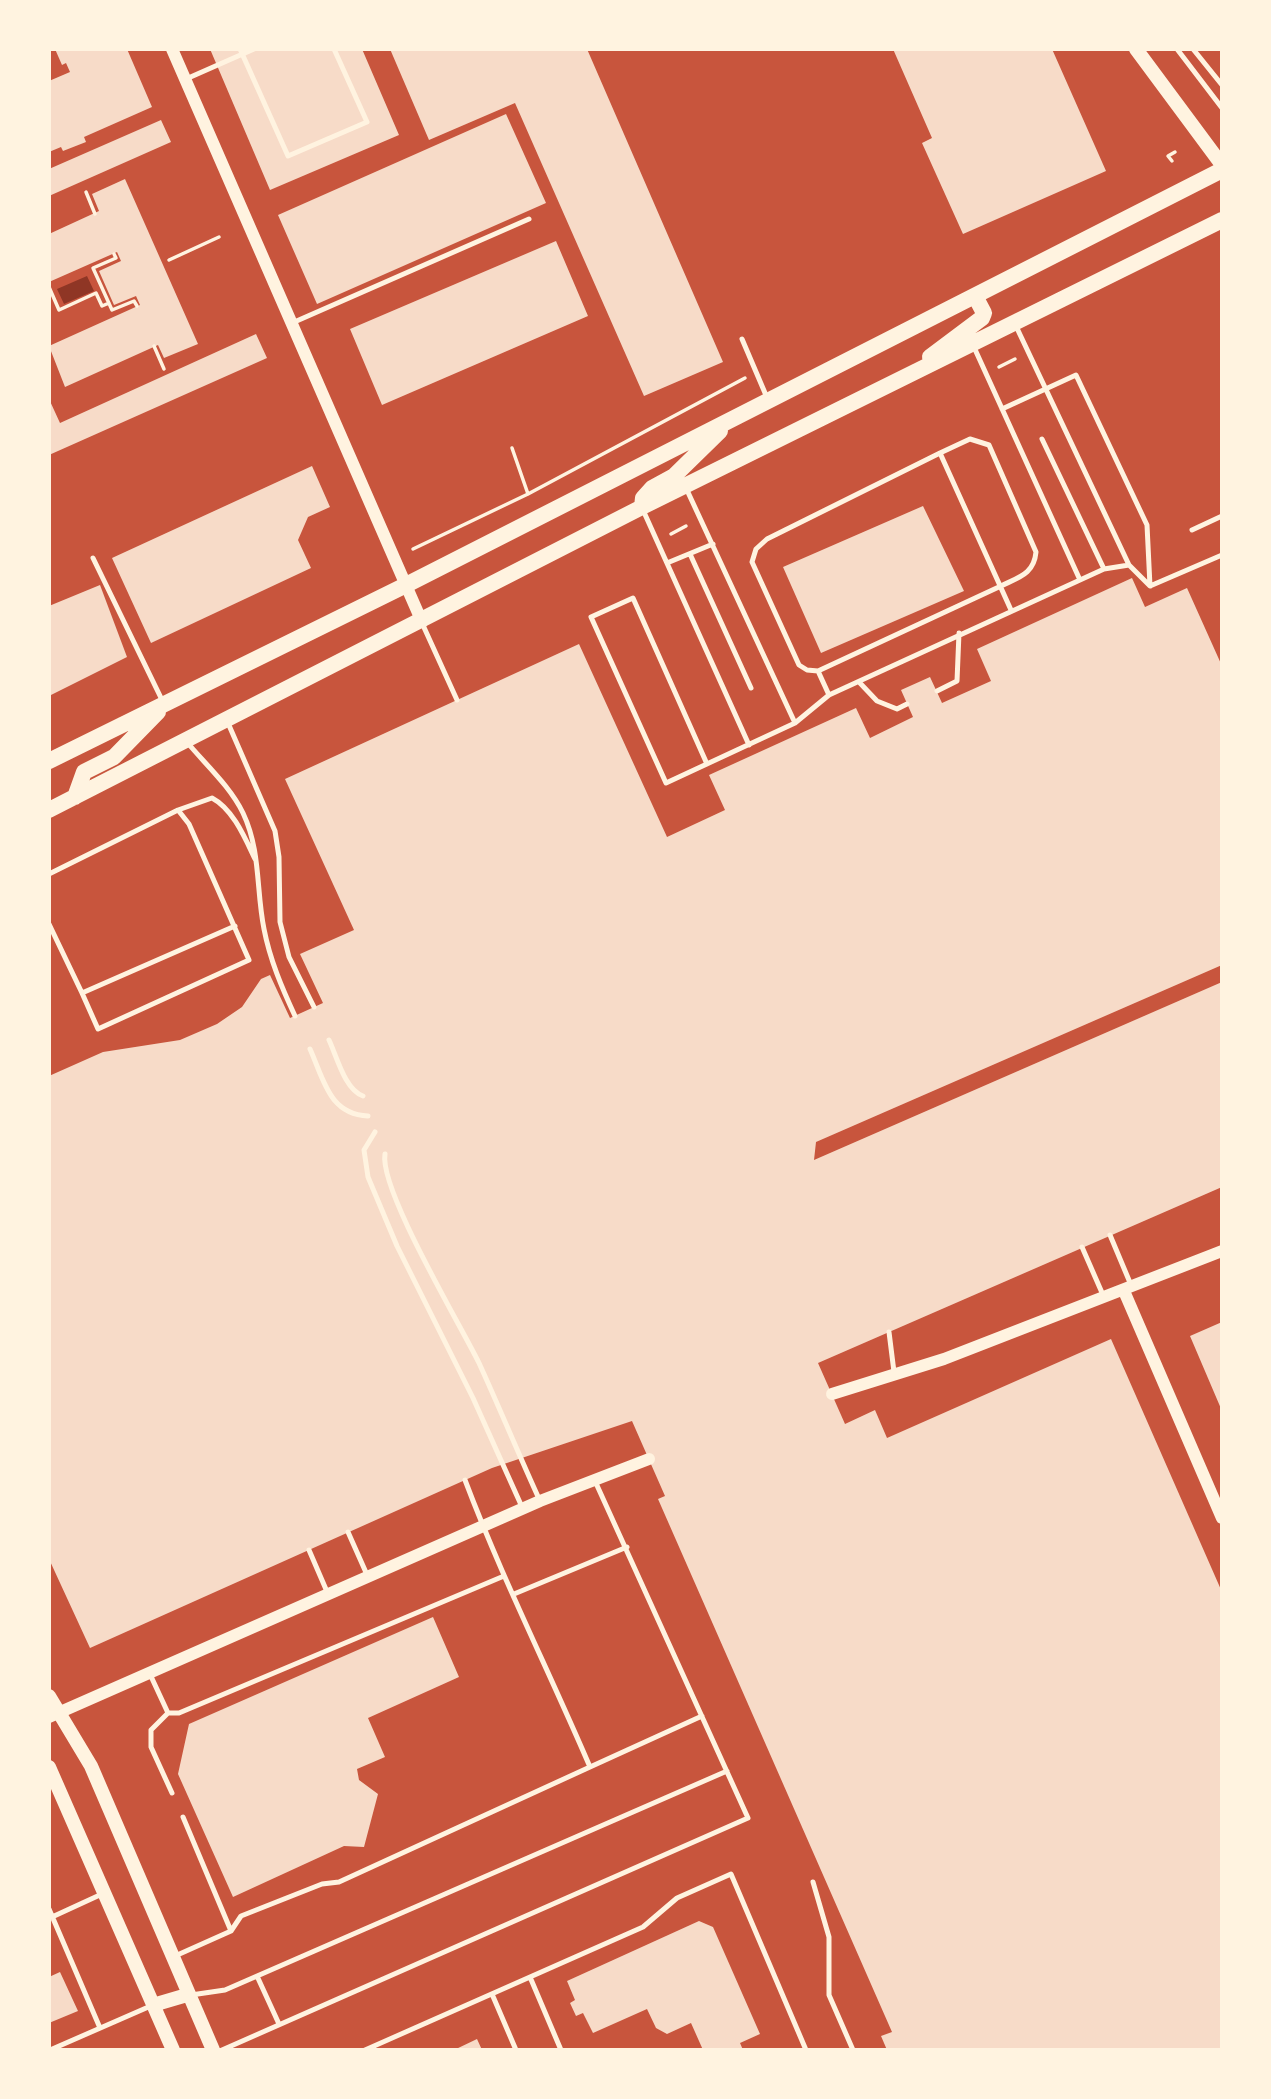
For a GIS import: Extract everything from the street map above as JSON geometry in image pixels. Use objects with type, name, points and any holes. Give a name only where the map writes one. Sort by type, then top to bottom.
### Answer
[{"type":"main road","points":[[49,761],[732,420],[1222,168],[1136,49]]},
{"type":"main road","points":[[49,810],[422,622],[642,507],[1222,220]]},
{"type":"main road","points":[[894,383],[982,318],[984,313],[975,296]]},
{"type":"main road","points":[[642,507],[643,498],[652,488],[674,476],[732,420]]},
{"type":"main road","points":[[75,797],[83,772],[114,757],[166,704]]},
{"type":"main road","points":[[49,1696],[54,1714],[91,1766],[187,1995],[213,2050]]},
{"type":"main road","points":[[49,1767],[102,1894],[173,2050]]},
{"type":"main road","points":[[153,2005],[187,1995]]},
{"type":"street","points":[[172,49],[422,622]]},
{"type":"street","points":[[832,1394],[944,1359],[1222,1251]]},
{"type":"street","points":[[1128,1289],[1222,1518]]},
{"type":"street","points":[[54,1714],[523,1508],[594,1478],[649,1459]]},
{"type":"lane","points":[[185,79],[254,49]]},
{"type":"lane","points":[[242,52],[288,156],[367,122],[334,49]]},
{"type":"lane","points":[[1177,49],[1222,108]]},
{"type":"lane","points":[[1193,49],[1222,85]]},
{"type":"lane","points":[[292,323],[529,219]]},
{"type":"lane","points":[[1015,323],[1129,565],[1150,586]]},
{"type":"lane","points":[[742,339],[768,401]]},
{"type":"lane","points":[[973,345],[1080,580]]},
{"type":"lane","points":[[1002,409],[1076,375],[1147,524],[1150,586]]},
{"type":"lane","points":[[970,439],[989,445],[1036,552],[1035,563],[1029,572],[818,671],[799,665],[752,562],[756,549],[768,539],[940,453],[970,439]]},
{"type":"lane","points":[[1042,439],[1104,569]]},
{"type":"lane","points":[[940,453],[1011,610]]},
{"type":"lane","points":[[685,486],[795,723]]},
{"type":"lane","points":[[642,507],[749,745]]},
{"type":"lane","points":[[1192,530],[1222,516]]},
{"type":"lane","points":[[667,563],[713,544]]},
{"type":"lane","points":[[690,554],[751,688]]},
{"type":"lane","points":[[1150,586],[1222,555]]},
{"type":"lane","points":[[93,558],[166,704]]},
{"type":"lane","points":[[707,764],[633,598],[591,617],[666,783],[749,745],[795,723],[829,695],[1104,569],[1129,565]]},
{"type":"lane","points":[[422,622],[457,699]]},
{"type":"lane","points":[[937,691],[957,681],[959,634]]},
{"type":"lane","points":[[818,671],[829,695]]},
{"type":"lane","points":[[859,682],[877,701],[897,709],[907,704]]},
{"type":"lane","points":[[226,721],[275,831],[279,857],[279,922],[289,957],[314,1007]]},
{"type":"lane","points":[[186,741],[234,797],[252,836],[259,868],[263,927],[273,965],[295,1016]]},
{"type":"lane","points":[[49,874],[178,810],[212,798],[222,803],[243,834],[259,868]]},
{"type":"lane","points":[[49,925],[98,1030],[249,960],[189,824],[178,810]]},
{"type":"lane","points":[[82,993],[235,926]]},
{"type":"lane","points":[[329,1040],[349,1084],[356,1094],[363,1096]]},
{"type":"lane","points":[[310,1049],[340,1108],[352,1115],[368,1116]]},
{"type":"lane","points":[[375,1132],[364,1150],[368,1177],[403,1259],[473,1398],[523,1508]]},
{"type":"lane","points":[[385,1154],[385,1175],[428,1268],[478,1362],[540,1501]]},
{"type":"lane","points":[[1110,1235],[1128,1289]]},
{"type":"lane","points":[[1082,1247],[1104,1298]]},
{"type":"lane","points":[[889,1332],[894,1373]]},
{"type":"lane","points":[[222,2050],[748,1818],[594,1478]]},
{"type":"lane","points":[[465,1480],[482,1527],[590,1766]]},
{"type":"lane","points":[[348,1532],[368,1577]]},
{"type":"lane","points":[[514,1594],[627,1548]]},
{"type":"lane","points":[[309,1550],[328,1594]]},
{"type":"lane","points":[[172,1793],[150,1748],[151,1730],[167,1713],[179,1713],[204,1703],[504,1576]]},
{"type":"lane","points":[[149,1672],[167,1713]]},
{"type":"lane","points":[[172,1957],[231,1931],[242,1916],[322,1884],[339,1882],[702,1716]]},
{"type":"lane","points":[[187,1995],[225,1990],[727,1771]]},
{"type":"lane","points":[[183,1816],[231,1931]]},
{"type":"lane","points":[[365,2050],[643,1927],[677,1898],[731,1874],[806,2050]]},
{"type":"lane","points":[[813,1882],[829,1937],[829,1995],[853,2050]]},
{"type":"lane","points":[[51,1917],[102,1894]]},
{"type":"lane","points":[[49,1909],[100,2028]]},
{"type":"lane","points":[[257,1976],[279,2024]]},
{"type":"lane","points":[[530,1977],[561,2050]]},
{"type":"lane","points":[[492,1994],[516,2050]]},
{"type":"lane","points":[[50,2050],[153,2005]]},
{"type":"path","points":[[1172,161],[1168,156],[1175,152]]},
{"type":"path","points":[[86,192],[95,214]]},
{"type":"path","points":[[169,260],[219,237]]},
{"type":"path","points":[[114,254],[116,258],[93,268],[112,310],[134,301],[137,306]]},
{"type":"path","points":[[49,287],[59,310],[96,293],[102,306],[109,303]]},
{"type":"path","points":[[155,346],[164,369]]},
{"type":"path","points":[[999,367],[1015,359]]},
{"type":"path","points":[[413,549],[528,494],[756,372]]},
{"type":"path","points":[[512,448],[528,494]]},
{"type":"path","points":[[671,534],[686,526]]},
{"type":"shaded area","points":[[87,276],[94,291],[64,304],[57,289]]},
{"type":"building","points":[[55,49],[127,49],[152,107],[84,137],[86,142],[63,151],[61,147],[49,152],[49,81],[70,72],[66,63],[62,65]]},
{"type":"building","points":[[210,49],[362,49],[399,135],[270,190]]},
{"type":"building","points":[[390,49],[587,49],[723,362],[644,396],[515,103],[429,140]]},
{"type":"building","points":[[893,49],[1052,49],[1106,171],[963,234],[922,143],[932,138]]},
{"type":"building","points":[[506,114],[546,203],[317,304],[278,215]]},
{"type":"building","points":[[161,120],[171,142],[49,196],[49,169]]},
{"type":"building","points":[[125,179],[198,344],[164,358],[158,345],[65,387],[49,346],[140,305],[136,296],[114,305],[99,271],[121,261],[117,252],[49,282],[49,234],[99,211],[92,194]]},
{"type":"building","points":[[556,241],[588,316],[382,405],[350,329]]},
{"type":"building","points":[[256,334],[267,358],[49,455],[49,399],[60,423]]},
{"type":"building","points":[[312,466],[330,507],[308,517],[298,540],[311,568],[151,643],[112,558]]},
{"type":"building","points":[[923,506],[964,591],[821,653],[783,567]]},
{"type":"building","points":[[1132,578],[1145,607],[1187,588],[1222,666],[1222,965],[816,1142],[814,1160],[1222,982],[1222,1187],[818,1363],[845,1424],[875,1410],[887,1438],[1111,1339],[1222,1592],[1222,2050],[887,2050],[881,2036],[892,2032],[658,1499],[665,1496],[632,1421],[492,1468],[90,1648],[49,1559],[49,1076],[103,1052],[180,1040],[217,1024],[242,1007],[261,979],[270,975],[290,1018],[323,1003],[300,954],[354,930],[285,779],[579,644],[667,837],[725,810],[709,775],[856,708],[870,738],[913,717],[901,690],[930,677],[942,703],[991,681],[977,649]]},
{"type":"building","points":[[100,585],[127,657],[49,696],[49,606]]},
{"type":"building","points":[[1222,1322],[1222,1411],[1190,1336]]},
{"type":"building","points":[[433,1617],[459,1677],[368,1718],[385,1757],[357,1769],[359,1780],[378,1794],[364,1847],[344,1846],[233,1897],[178,1774],[189,1724]]},
{"type":"building","points":[[699,1921],[713,1927],[760,2034],[740,2043],[743,2050],[703,2050],[691,2023],[667,2034],[656,2028],[647,2009],[593,2033],[583,2013],[576,2016],[570,2003],[575,2000],[567,1981]]},
{"type":"building","points":[[60,1972],[78,2011],[49,2023],[49,1977]]},
{"type":"building","points":[[477,2039],[482,2050],[454,2050]]}]
